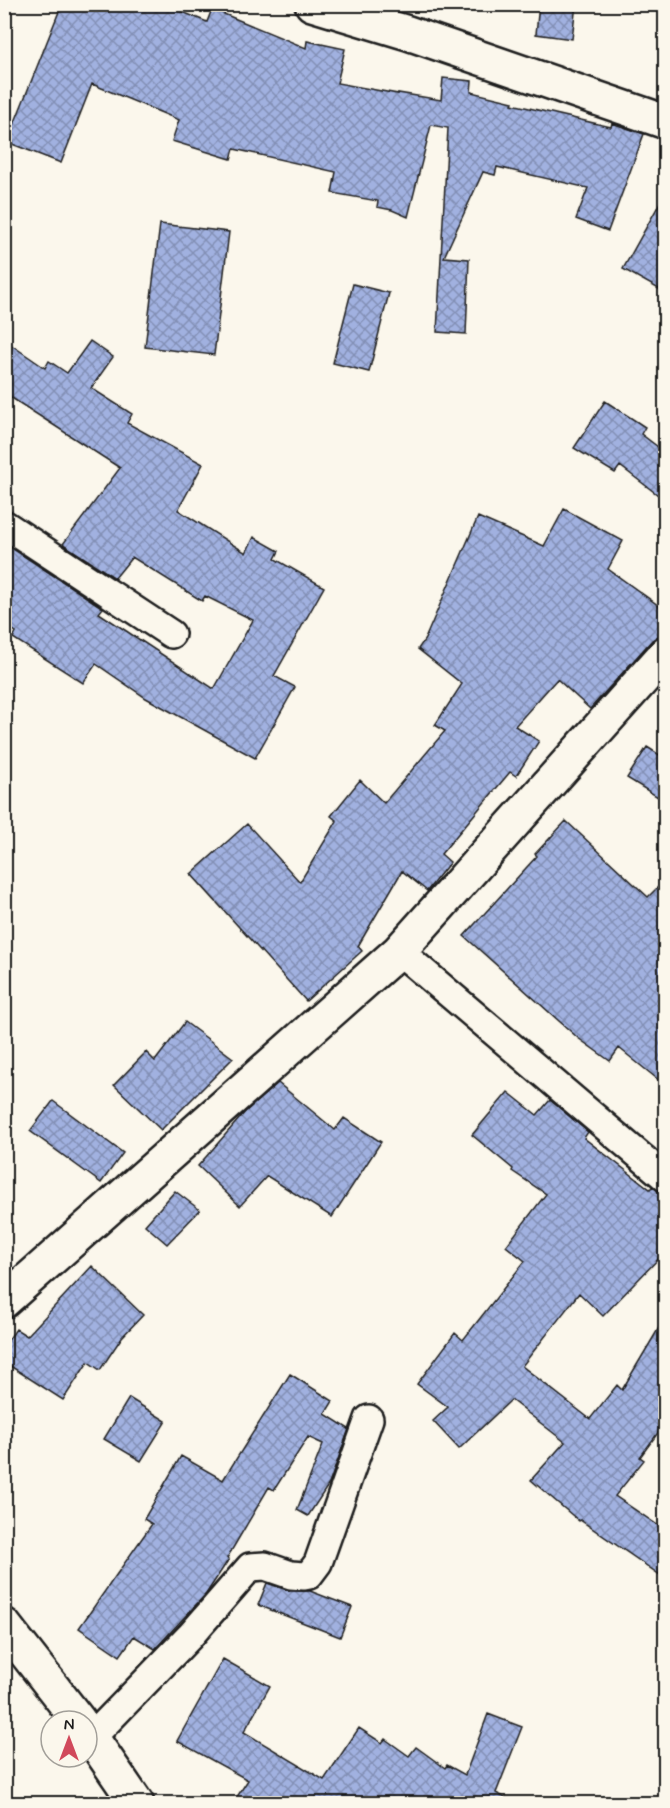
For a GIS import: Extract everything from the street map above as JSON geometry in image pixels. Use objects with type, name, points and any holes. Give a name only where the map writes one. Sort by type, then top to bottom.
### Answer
[{"type":"street","points":[[312,4],[408,33],[666,122]]},
{"type":"street","points":[[4,524],[171,634]]},
{"type":"street","points":[[4,1300],[399,951],[666,653]]},
{"type":"street","points":[[399,951],[666,1178]]},
{"type":"street","points":[[99,1718],[190,1636],[250,1567],[265,1566],[291,1575],[309,1575],[318,1563],[369,1419]]},
{"type":"street","points":[[4,1625],[70,1709]]},
{"type":"street","points":[[99,1749],[137,1803]]},
{"type":"building","points":[[62,4],[163,4],[207,22],[212,9],[306,48],[307,41],[345,49],[337,83],[441,100],[443,78],[472,81],[471,92],[611,127],[612,123],[644,134],[608,231],[576,219],[588,188],[497,167],[495,175],[483,172],[444,257],[469,259],[466,334],[437,332],[448,128],[431,125],[408,217],[377,207],[378,201],[332,193],[336,172],[234,149],[231,159],[172,141],[179,120],[92,84],[61,163],[7,142]]},
{"type":"building","points":[[539,4],[576,4],[572,39],[536,34]]},
{"type":"building","points":[[666,192],[666,293],[623,269]]},
{"type":"building","points":[[160,224],[229,232],[214,355],[145,347]]},
{"type":"building","points":[[353,284],[389,293],[369,372],[333,363]]},
{"type":"building","points":[[4,340],[45,368],[49,361],[67,373],[90,341],[113,357],[91,388],[132,414],[127,423],[203,464],[178,510],[246,553],[254,537],[279,551],[275,559],[324,587],[274,676],[295,687],[255,758],[146,698],[96,664],[83,683],[13,638],[16,632],[4,624],[4,543],[103,608],[99,613],[214,689],[253,620],[205,596],[202,601],[132,557],[115,578],[63,544],[120,468],[4,393]]},
{"type":"building","points":[[605,401],[645,427],[641,434],[666,453],[666,501],[620,466],[615,473],[574,448]]},
{"type":"building","points":[[564,509],[623,541],[608,569],[666,611],[666,635],[660,635],[652,640],[590,709],[557,679],[515,726],[539,741],[516,776],[510,772],[441,854],[450,862],[427,891],[402,871],[358,946],[362,951],[306,1001],[191,874],[247,824],[300,882],[337,821],[331,816],[360,780],[384,803],[445,731],[435,725],[462,684],[418,649],[425,639],[478,517],[544,546]]},
{"type":"building","points":[[647,747],[666,759],[666,802],[627,778]]},
{"type":"building","points":[[566,821],[648,897],[666,879],[666,1086],[619,1048],[610,1061],[578,1038],[464,936]]},
{"type":"building","points":[[185,1022],[233,1058],[161,1130],[114,1085],[146,1052],[155,1061]]},
{"type":"building","points":[[278,1083],[335,1130],[344,1118],[381,1142],[332,1217],[267,1176],[240,1206],[198,1166],[246,1111]]},
{"type":"building","points":[[508,1092],[537,1115],[550,1100],[588,1132],[584,1138],[650,1189],[652,1187],[666,1193],[666,1251],[603,1316],[579,1293],[522,1366],[590,1419],[617,1385],[622,1390],[666,1316],[666,1422],[640,1457],[644,1460],[615,1496],[666,1531],[666,1579],[579,1521],[531,1480],[565,1442],[511,1400],[459,1449],[433,1421],[448,1407],[417,1384],[455,1333],[463,1340],[525,1261],[506,1246],[546,1194],[512,1171],[513,1169],[472,1135]]},
{"type":"building","points":[[53,1101],[123,1153],[101,1183],[30,1131]]},
{"type":"building","points":[[175,1191],[200,1210],[167,1244],[145,1225]]},
{"type":"building","points":[[92,1266],[143,1315],[122,1337],[100,1370],[88,1362],[63,1400],[4,1362],[4,1346],[16,1329],[27,1336]]},
{"type":"building","points":[[290,1374],[333,1401],[325,1414],[349,1429],[329,1484],[308,1516],[297,1510],[323,1444],[308,1437],[274,1490],[269,1487],[227,1558],[229,1559],[206,1594],[155,1649],[134,1636],[120,1656],[79,1628],[152,1524],[144,1519],[181,1456],[223,1480]]},
{"type":"building","points":[[129,1398],[166,1421],[141,1461],[104,1439]]},
{"type":"building","points":[[267,1583],[290,1591],[310,1591],[352,1607],[340,1637],[258,1605]]},
{"type":"building","points":[[223,1659],[270,1686],[244,1732],[324,1780],[359,1728],[382,1743],[385,1739],[409,1756],[416,1747],[445,1768],[447,1765],[465,1775],[488,1714],[522,1727],[496,1793],[515,1803],[233,1803],[248,1780],[177,1741]]}]
